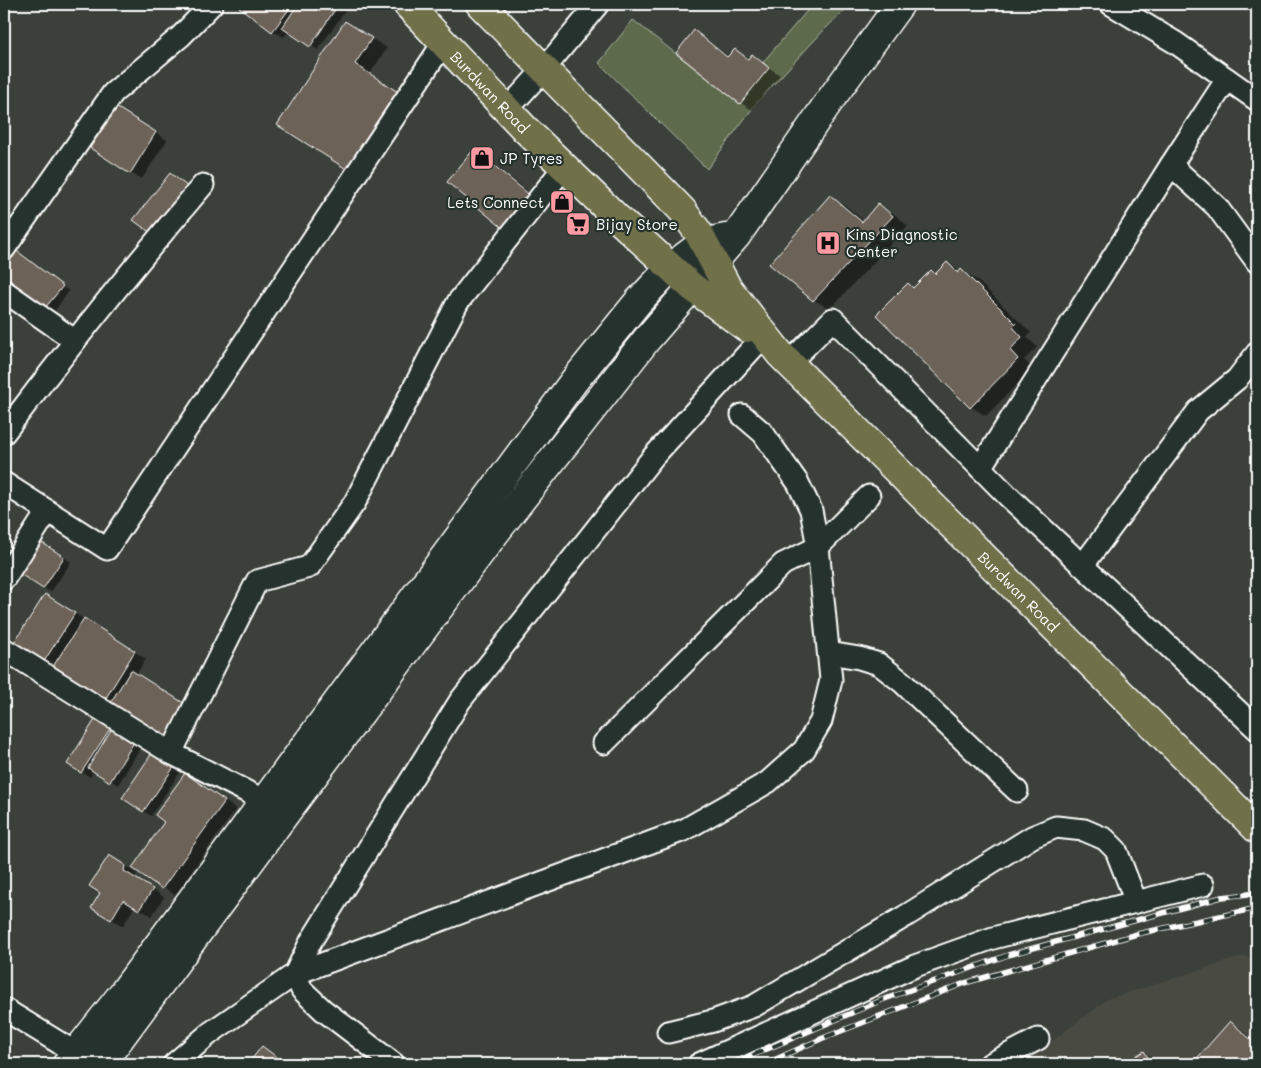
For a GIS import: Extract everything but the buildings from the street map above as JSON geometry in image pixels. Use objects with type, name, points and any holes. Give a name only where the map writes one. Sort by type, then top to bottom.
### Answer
[{"type":"main road","name":"Burdwan Road","points":[[408,4],[507,110],[564,167],[692,287],[777,352]]},
{"type":"main road","name":"Burdwan Road","points":[[480,4],[682,210],[709,252],[727,287],[777,352],[1257,829]]},
{"type":"street","points":[[4,249],[113,93],[181,36],[212,4]]},
{"type":"street","points":[[507,110],[598,4]]},
{"type":"street","points":[[101,1064],[275,808],[574,381],[638,302],[671,267],[709,252],[737,236],[828,103],[900,4]]},
{"type":"street","points":[[1111,4],[1176,43],[1257,100]]},
{"type":"street","points":[[4,483],[107,549],[444,42]]},
{"type":"street","points":[[980,468],[1170,165],[1227,79]]},
{"type":"street","points":[[1170,165],[1217,207],[1257,262]]},
{"type":"street","points":[[171,753],[257,581],[310,567],[355,502],[458,302],[564,167]]},
{"type":"street","points":[[4,433],[74,340],[141,257],[203,185]]},
{"type":"street","points":[[4,1010],[80,1060],[123,993],[275,808],[647,339],[692,287],[709,252]]},
{"type":"street","points":[[4,290],[74,340]]},
{"type":"street","points":[[394,1064],[323,1010],[302,990],[295,974],[311,941],[460,701],[653,457],[777,352],[833,319],[980,468],[1257,729]]},
{"type":"street","points":[[1083,566],[1198,411],[1237,379],[1257,352]]},
{"type":"street","points":[[174,1064],[210,1033],[295,974],[684,830],[768,782],[804,750],[821,721],[831,680],[818,546],[811,510],[798,483],[763,433],[742,415]]},
{"type":"street","points":[[604,743],[783,564],[818,546],[869,496]]},
{"type":"street","points":[[4,579],[47,512]]},
{"type":"street","points":[[4,649],[171,753],[275,808]]},
{"type":"street","points":[[829,653],[860,658],[879,664],[902,682],[1017,792]]},
{"type":"street","points":[[668,1032],[713,1021],[754,1006],[904,917],[1032,837],[1056,828],[1084,830],[1105,839],[1116,850],[1136,902]]},
{"type":"street","points":[[699,1064],[915,966],[993,938],[1203,885]]},
{"type":"street","points":[[990,1064],[1038,1039]]},
{"type":"shaded area","points":[[1244,956],[1257,962],[1257,1064],[1013,1064],[1039,1051],[1108,999]]},
{"type":"green space","points":[[813,4],[851,4],[758,101],[707,169],[599,63],[633,20],[740,104],[769,68],[763,62]]},
{"type":"railway","points":[[732,1064],[882,1000],[1008,955],[1222,897],[1257,893]]},
{"type":"railway","points":[[765,1064],[823,1038],[965,983],[1137,934],[1257,908]]},
{"type":"place","name":"JP Tyres","points":[[482,158]]},
{"type":"place","name":"Lets Connect","points":[[562,202]]},
{"type":"place","name":"Bijay Store","points":[[578,224]]},
{"type":"place","name":"Kins Diagnostic Center","points":[[828,243]]}]
